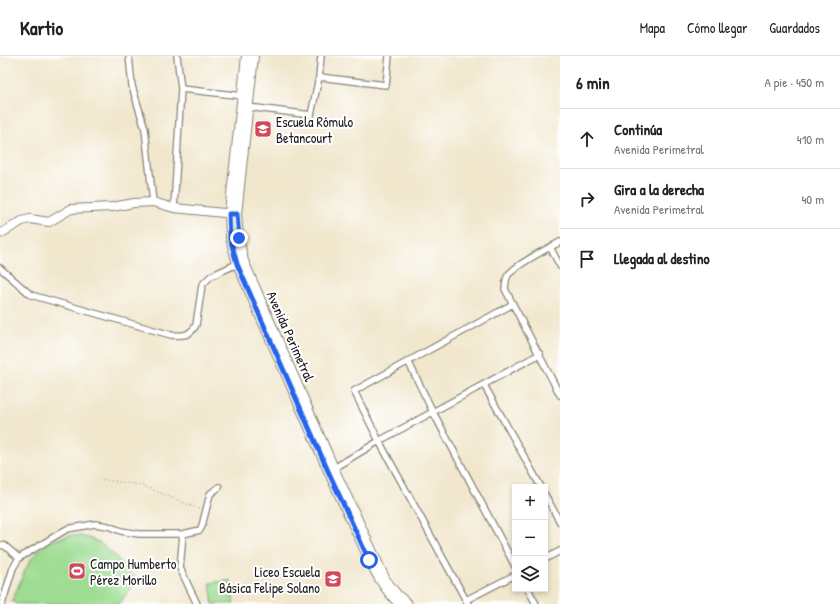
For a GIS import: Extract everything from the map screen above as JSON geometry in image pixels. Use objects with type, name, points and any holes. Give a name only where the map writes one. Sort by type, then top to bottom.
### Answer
[{"type":"main road","name":"Avenida Perimetral","points":[[246,56],[245,96],[233,214],[244,261],[334,468],[386,580],[397,594],[408,604]]},
{"type":"main road","name":"Avenida Perimetral","points":[[254,56],[245,96],[248,107],[230,238],[237,264],[369,560],[378,579],[392,598],[399,604]]},
{"type":"main road","points":[[0,234],[30,219],[49,222],[71,209],[112,207],[134,203],[153,202],[174,208],[233,214]]},
{"type":"street","points":[[129,56],[132,86],[145,129],[153,202]]},
{"type":"street","points":[[174,208],[181,89],[177,56]]},
{"type":"street","points":[[248,107],[311,115],[320,77],[322,56]]},
{"type":"street","points":[[320,77],[386,85],[389,56]]},
{"type":"street","points":[[181,89],[245,96]]},
{"type":"street","points":[[560,242],[527,260],[508,275],[505,289],[560,395]]},
{"type":"street","points":[[550,248],[560,266]]},
{"type":"street","points":[[0,268],[31,295],[171,335],[182,336],[188,334],[196,325],[202,286],[211,276],[237,264]]},
{"type":"street","points":[[512,577],[467,602],[379,441],[354,391],[513,304]]},
{"type":"street","points":[[334,468],[379,441],[540,354]]},
{"type":"street","points":[[408,361],[433,412],[512,560]]},
{"type":"street","points":[[484,385],[539,484]]},
{"type":"street","points":[[2,604],[13,568],[19,558],[67,529],[95,524],[139,534],[183,534],[200,530],[210,494],[219,487]]},
{"type":"street","points":[[548,500],[560,522]]},
{"type":"street","points":[[183,534],[180,568],[197,604]]},
{"type":"street","points":[[0,545],[4,546],[19,558]]},
{"type":"street","points":[[548,557],[560,551]]},
{"type":"street","points":[[530,592],[536,604]]},
{"type":"path","points":[[99,479],[141,485],[206,512]]},
{"type":"green space","name":"Campo Humberto Pérez Morillo","points":[[73,535],[93,540],[102,545],[116,557],[137,580],[119,604],[16,604],[12,601],[27,567],[39,550],[48,543],[59,538]]},
{"type":"green space","points":[[231,580],[234,604],[213,604],[210,583]]},
{"type":"place","name":"Escuela Rómulo Betancourt","points":[[263,129]]},
{"type":"place","name":"Campo Humberto Pérez Morillo","points":[[77,571]]},
{"type":"place","name":"Liceo Escuela Básica Felipe Solano","points":[[333,579]]},
{"type":"route","points":[[239,238],[237,214],[229,214],[230,238],[237,264],[369,560]]}]
